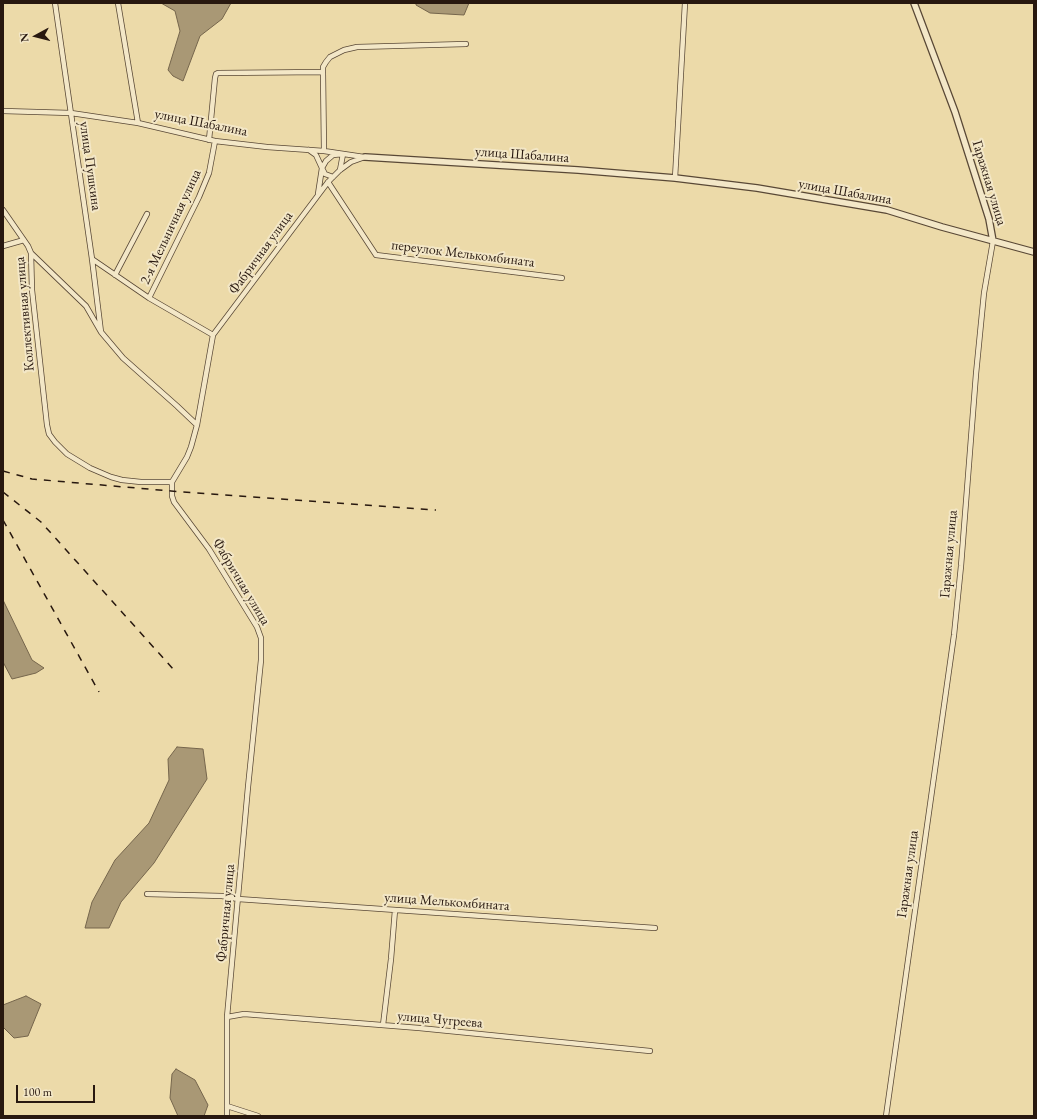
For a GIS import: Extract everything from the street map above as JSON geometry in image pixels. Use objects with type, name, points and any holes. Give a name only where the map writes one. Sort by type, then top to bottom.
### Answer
[{"type":"street","name":"улица Пушкина","points":[[55,3],[92,259],[100,332]]},
{"type":"street","points":[[118,3],[138,122]]},
{"type":"street","points":[[675,178],[685,3]]},
{"type":"street","name":"Гаражная улица","points":[[886,1116],[954,635],[984,293],[993,241],[989,219],[955,112],[914,3]]},
{"type":"street","points":[[324,151],[323,67],[330,57],[344,50],[357,47],[466,44]]},
{"type":"street","points":[[209,140],[216,74],[323,72]]},
{"type":"street","name":"улица Шабалина","points":[[3,111],[71,113],[138,122],[209,140],[267,147],[324,151],[364,157],[578,170],[675,178],[757,188],[887,210],[942,227],[1034,252]]},
{"type":"street","name":"2-я Мельничная улица","points":[[149,298],[199,197],[209,173],[216,141]]},
{"type":"street","points":[[309,150],[316,155],[325,174],[333,177]]},
{"type":"street","points":[[317,196],[322,168],[326,161],[333,155],[343,154],[340,170]]},
{"type":"street","name":"Фабричная улица","points":[[227,1116],[227,1016],[262,660],[261,638],[256,627],[209,550],[174,502],[172,496],[172,482],[187,457],[191,447],[197,425],[213,336],[328,182],[351,162],[364,157]]},
{"type":"street","name":"переулок Мелькомбината","points":[[328,182],[376,255],[562,278]]},
{"type":"street","name":"Коллективная улица","points":[[3,210],[28,246],[31,253],[32,290],[47,425],[50,434],[66,454],[90,468],[111,477],[141,482],[172,482]]},
{"type":"street","points":[[115,275],[147,214]]},
{"type":"street","points":[[3,246],[24,240]]},
{"type":"street","points":[[31,253],[86,306],[100,332],[123,358],[197,425]]},
{"type":"street","points":[[92,259],[149,298],[213,336]]},
{"type":"street","name":"улица Мелькомбината","points":[[147,894],[222,896],[238,899],[655,928]]},
{"type":"street","points":[[383,1025],[395,910]]},
{"type":"street","name":"улица Чугреева","points":[[227,1016],[244,1014],[383,1025],[650,1051]]},
{"type":"street","points":[[227,1106],[258,1116]]},
{"type":"shaded area","points":[[161,3],[231,3],[222,19],[200,36],[183,81],[173,76],[168,70],[180,31],[175,11]]},
{"type":"shaded area","points":[[416,3],[469,3],[464,15],[430,13],[416,5]]},
{"type":"shaded area","points":[[3,600],[32,660],[44,668],[36,673],[12,679],[3,662]]},
{"type":"shaded area","points":[[177,747],[203,749],[207,779],[154,863],[121,902],[109,928],[85,928],[92,902],[115,860],[149,823],[169,780],[168,759]]},
{"type":"shaded area","points":[[26,996],[41,1004],[28,1036],[14,1038],[3,1027],[3,1005]]},
{"type":"shaded area","points":[[176,1069],[195,1080],[208,1105],[204,1116],[178,1116],[170,1098],[172,1074]]},
{"type":"railway","points":[[3,471],[32,479],[171,491],[436,510]]},
{"type":"railway","points":[[3,492],[41,522],[174,670]]},
{"type":"railway","points":[[3,520],[99,692]]}]
